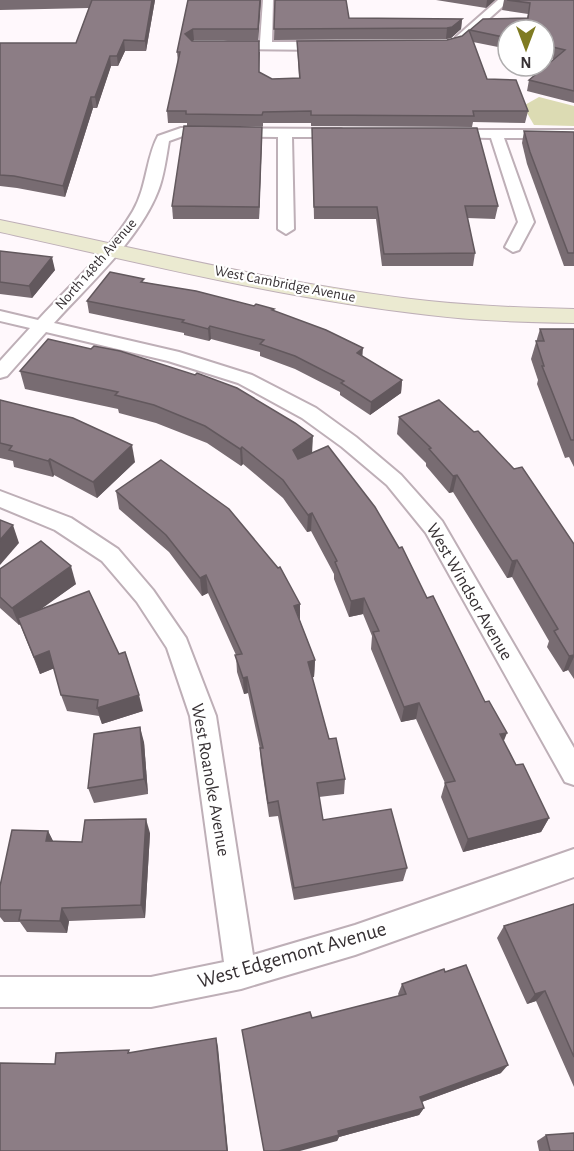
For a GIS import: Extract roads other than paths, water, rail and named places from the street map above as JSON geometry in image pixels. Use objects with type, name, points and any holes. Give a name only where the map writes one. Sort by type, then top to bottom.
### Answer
[{"type":"street","points":[[266,46],[268,0]]},
{"type":"street","points":[[446,45],[456,43],[505,0]]},
{"type":"street","points":[[212,46],[340,46]]},
{"type":"street","name":"North 148th Avenue","points":[[0,372],[117,242],[140,213],[151,190],[163,139],[181,132],[285,133]]},
{"type":"street","points":[[286,229],[285,133],[358,133]]},
{"type":"street","points":[[434,134],[574,134]]},
{"type":"street","points":[[496,134],[526,222],[513,246]]},
{"type":"street","name":"West Cambridge Avenue","points":[[0,211],[313,291],[382,302],[510,314],[574,316]]},
{"type":"street","name":"West Cambridge Avenue","points":[[0,226],[117,242],[380,285],[466,294],[574,298]]},
{"type":"street","name":"West Windsor Avenue","points":[[0,316],[173,356],[244,379],[309,413],[349,442],[394,480],[434,527],[574,773]]},
{"type":"street","name":"West Roanoke Avenue","points":[[0,499],[63,524],[110,555],[145,596],[178,645],[203,716],[241,974]]},
{"type":"street","name":"West Edgemont Avenue","points":[[0,992],[151,993],[241,974],[355,940],[574,863]]}]
